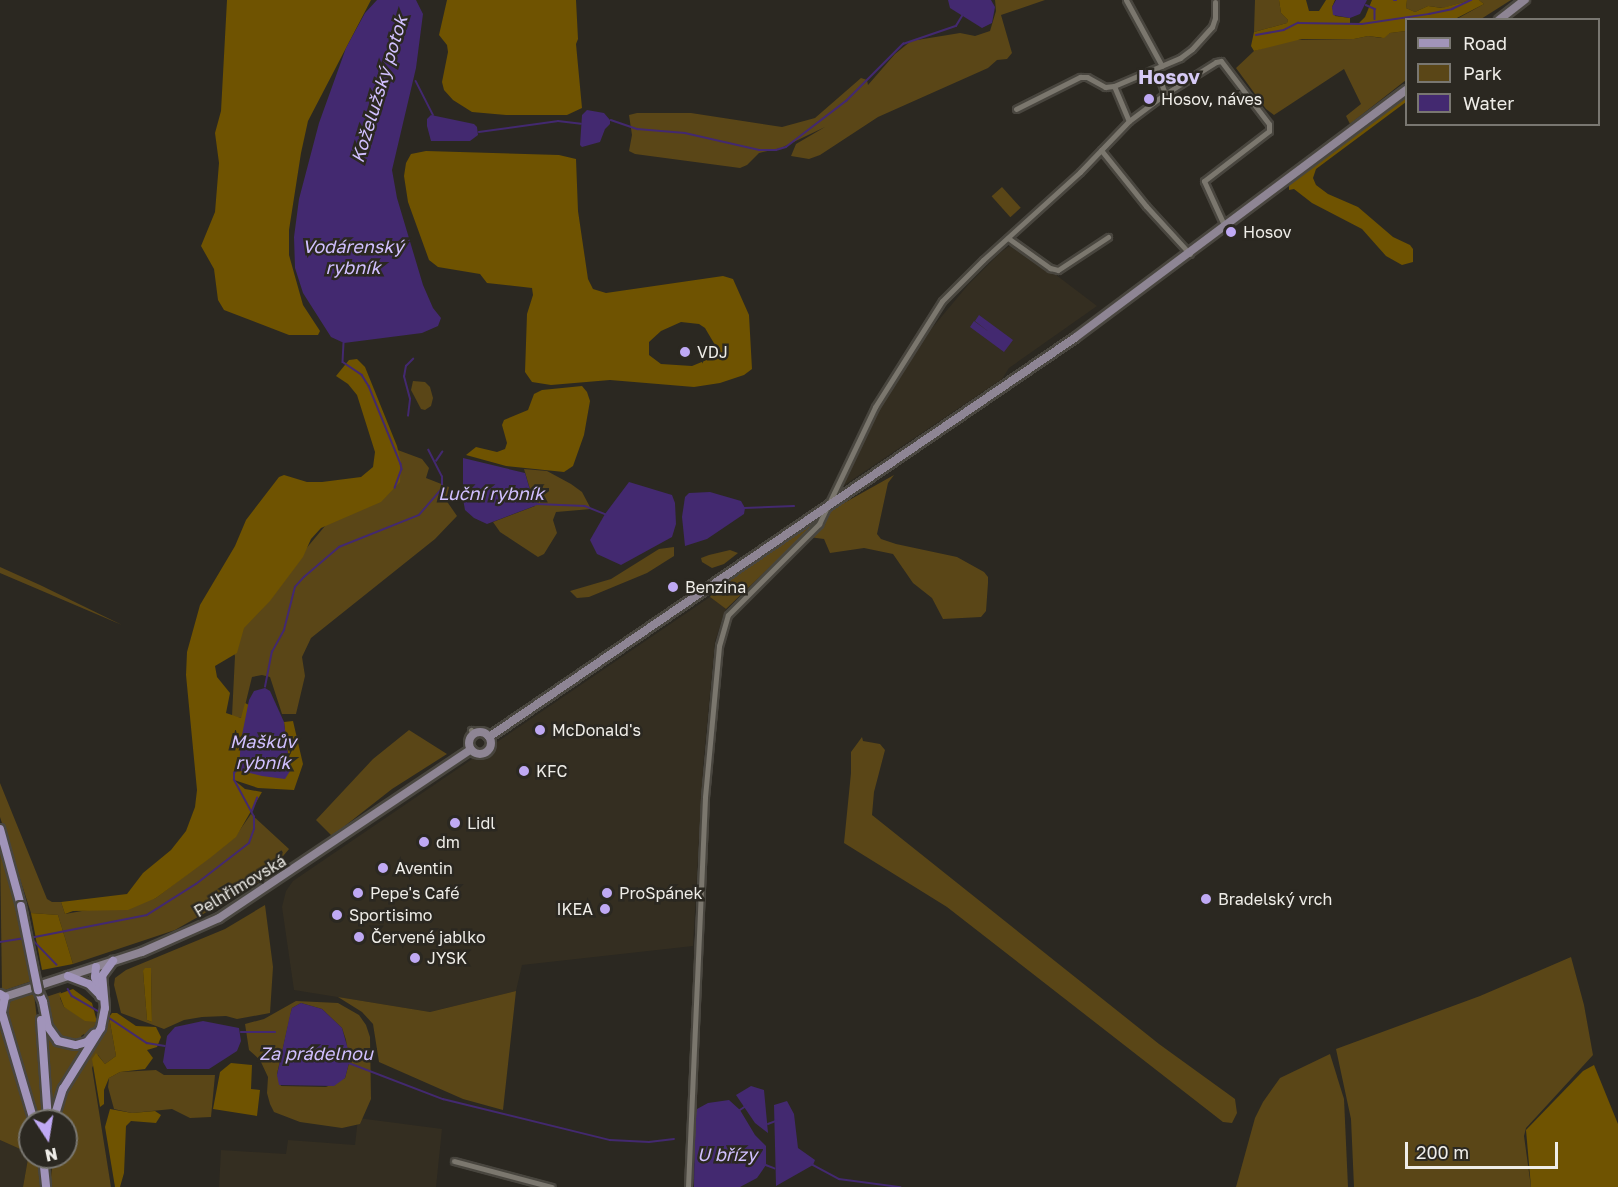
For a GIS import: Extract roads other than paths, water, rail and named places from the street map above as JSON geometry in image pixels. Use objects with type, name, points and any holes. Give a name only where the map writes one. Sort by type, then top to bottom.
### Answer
[{"type":"main road","points":[[1502,18],[1525,0]]},
{"type":"main road","points":[[489,737],[1076,337],[1191,254],[1405,91]]},
{"type":"main road","points":[[472,732],[482,732],[489,737],[491,743],[487,751],[478,754],[471,749],[469,741],[472,732]]},
{"type":"main road","name":"Pelhřimovská","points":[[2,996],[168,942],[231,912],[471,749]]},
{"type":"main road","points":[[0,829],[21,906],[43,1011],[50,1032],[65,1045],[72,1046],[87,1042],[101,1022],[102,976],[96,967]]},
{"type":"main road","points":[[102,976],[113,961]]},
{"type":"main road","points":[[96,967],[95,977],[103,1011]]},
{"type":"main road","points":[[68,976],[92,985],[100,995]]},
{"type":"main road","points":[[2,996],[2,1013],[31,1109]]},
{"type":"main road","points":[[43,1011],[47,1109]]},
{"type":"main road","points":[[0,1019],[8,1030]]},
{"type":"main road","points":[[57,1109],[63,1089],[101,1022]]},
{"type":"main road","points":[[45,1169],[46,1187]]},
{"type":"street","points":[[1126,0],[1159,68],[1165,94]]},
{"type":"street","points":[[1016,109],[1080,77],[1087,77],[1105,87],[1114,86],[1180,58],[1202,39],[1215,18],[1215,2]]},
{"type":"street","points":[[689,1185],[705,797],[718,662],[722,631],[728,615],[819,524],[875,407],[942,301],[1129,121],[1165,94],[1221,61],[1269,124],[1269,131],[1204,181],[1225,226]]},
{"type":"street","points":[[1114,86],[1129,121]]},
{"type":"street","points":[[1101,150],[1146,206],[1191,254]]},
{"type":"street","points":[[1008,238],[1050,268],[1058,270],[1066,267],[1108,237]]},
{"type":"street","points":[[454,1161],[525,1184],[552,1187]]},
{"type":"water","name":"Vodárenský rybník","points":[[377,0],[416,0],[423,14],[416,68],[392,170],[397,198],[423,285],[433,308],[441,318],[438,326],[422,333],[344,343],[331,337],[303,293],[295,268],[294,237],[299,199],[319,123],[346,48],[365,13]]},
{"type":"water","points":[[948,0],[991,0],[995,7],[992,23],[982,28],[950,8]]},
{"type":"water","points":[[1336,0],[1367,0],[1360,14],[1350,18],[1333,15],[1332,7]]},
{"type":"water","points":[[587,110],[604,113],[610,120],[610,124],[605,129],[600,142],[582,147],[580,145],[582,115]]},
{"type":"water","points":[[431,115],[474,124],[478,135],[470,141],[431,141],[427,119]]},
{"type":"water","points":[[979,315],[1013,340],[1004,352],[970,327],[974,321],[989,332],[975,321]]},
{"type":"water","name":"Luční rybník","points":[[463,458],[525,473],[530,490],[538,498],[537,505],[487,524],[474,518],[465,510]]},
{"type":"water","points":[[629,482],[672,495],[675,503],[676,524],[672,537],[621,565],[597,554],[590,540],[605,514]]},
{"type":"water","points":[[710,492],[741,501],[745,508],[744,514],[707,539],[685,546],[682,517],[685,497],[689,493]]},
{"type":"water","name":"Maškův rybník","points":[[265,688],[270,691],[284,722],[290,771],[285,779],[241,771],[239,768],[241,740],[249,700],[254,691]]},
{"type":"water","name":"Za prádelnou","points":[[301,1003],[322,1009],[342,1028],[349,1053],[349,1063],[345,1078],[334,1086],[279,1085],[277,1075],[290,1015],[292,1008]]},
{"type":"water","name":"Za prádelnou","points":[[203,1021],[239,1028],[241,1041],[237,1051],[209,1069],[167,1069],[163,1062],[167,1036],[175,1027]]},
{"type":"water","name":"U břízy","points":[[751,1086],[764,1090],[768,1133],[755,1123],[736,1095]]},
{"type":"water","name":"U břízy","points":[[729,1100],[740,1110],[755,1135],[766,1146],[766,1165],[757,1178],[740,1187],[694,1187],[697,1109],[708,1103]]},
{"type":"water","name":"U břízy","points":[[787,1101],[794,1114],[798,1148],[815,1160],[813,1165],[776,1186],[774,1105]]},
{"type":"waterway","points":[[1256,35],[1284,30],[1298,23],[1362,24],[1429,14],[1452,9],[1471,0]]},
{"type":"waterway","points":[[1366,5],[1375,9],[1375,19]]},
{"type":"waterway","points":[[611,120],[637,129],[685,133],[759,150],[776,150],[786,147],[846,101],[903,44],[956,26],[962,16]]},
{"type":"waterway","points":[[416,81],[433,115]]},
{"type":"waterway","points":[[479,132],[558,121],[581,124]]},
{"type":"waterway","points":[[344,343],[343,362],[362,375],[369,386],[401,464],[402,469],[395,488]]},
{"type":"waterway","name":"Koželužský potok","points":[[408,416],[410,399],[404,377],[406,366],[413,359]]},
{"type":"waterway","name":"Koželužský potok","points":[[265,687],[272,652],[284,630],[295,587],[339,547],[419,515],[442,489],[442,477],[428,450]]},
{"type":"waterway","points":[[436,461],[442,452]]},
{"type":"waterway","points":[[537,504],[585,506],[605,514]]},
{"type":"waterway","points":[[744,508],[794,506]]},
{"type":"waterway","name":"Koželužský potok","points":[[30,938],[147,915],[196,884],[249,843],[254,829],[254,817],[234,780],[234,773],[239,768]]},
{"type":"waterway","points":[[252,811],[257,798]]},
{"type":"waterway","name":"Koželužský potok","points":[[0,942],[25,938]]},
{"type":"waterway","points":[[31,938],[57,965]]},
{"type":"waterway","points":[[68,989],[72,996],[101,1013]]},
{"type":"waterway","points":[[108,1017],[147,1043],[165,1046]]},
{"type":"waterway","points":[[241,1032],[275,1032]]},
{"type":"waterway","points":[[349,1063],[443,1099],[610,1140],[649,1142],[674,1139]]},
{"type":"waterway","points":[[740,1110],[746,1106]]},
{"type":"waterway","points":[[768,1124],[776,1121]]},
{"type":"waterway","points":[[766,1165],[774,1168]]},
{"type":"waterway","points":[[813,1165],[839,1179],[900,1187]]},
{"type":"place","name":"Hosov, náves","points":[[1149,99]]},
{"type":"place","name":"Hosov","points":[[1231,232]]},
{"type":"place","name":"VDJ","points":[[685,352]]},
{"type":"place","name":"Benzina","points":[[673,587]]},
{"type":"place","name":"McDonald's","points":[[540,730]]},
{"type":"place","name":"KFC","points":[[524,771]]},
{"type":"place","name":"Lidl","points":[[455,823]]},
{"type":"place","name":"dm","points":[[424,842]]},
{"type":"place","name":"Aventin","points":[[383,868]]},
{"type":"place","name":"Pepe's Café","points":[[358,893]]},
{"type":"place","name":"ProSpánek","points":[[607,893]]},
{"type":"place","name":"Bradelský vrch","points":[[1206,899]]},
{"type":"place","name":"IKEA","points":[[605,909]]},
{"type":"place","name":"Sportisimo","points":[[337,915]]},
{"type":"place","name":"Červené jablko","points":[[359,937]]},
{"type":"place","name":"JYSK","points":[[415,958]]},
{"type":"district","name":"Hosov","points":[[1169,76]]}]
